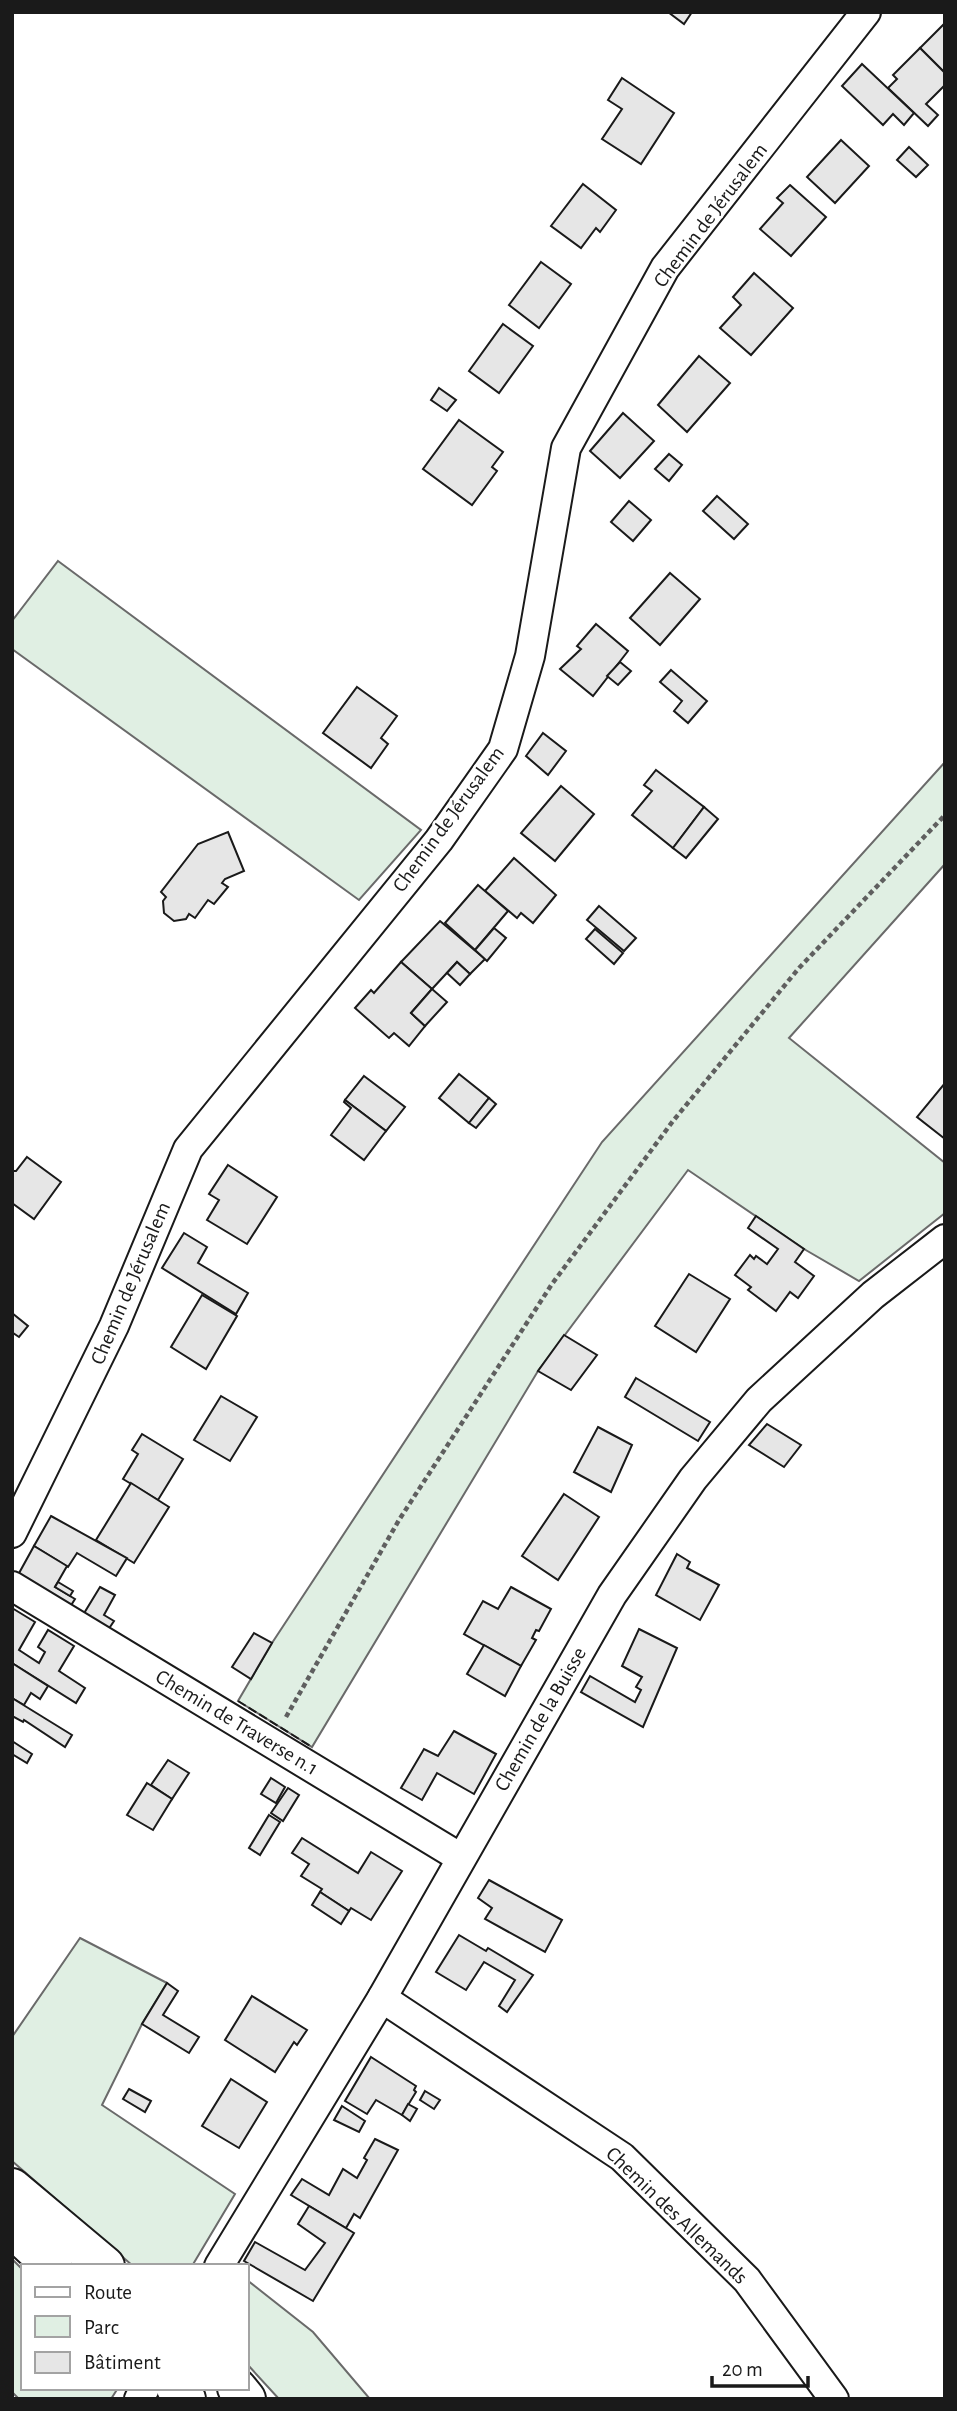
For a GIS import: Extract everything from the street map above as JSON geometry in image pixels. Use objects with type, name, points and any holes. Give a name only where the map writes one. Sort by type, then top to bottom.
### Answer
[{"type":"main road","points":[[12,2188],[103,2264]]},
{"type":"main road","points":[[12,2228],[51,2264]]},
{"type":"street","name":"Chemin de Jérusalem","points":[[12,1533],[114,1326],[188,1149],[439,840],[503,749],[530,656],[566,448],[666,268],[866,12]]},
{"type":"street","name":"Chemin de la Buisse","points":[[220,2264],[382,1998],[612,1595],[693,1479],[759,1400],[873,1295],[945,1239]]},
{"type":"street","name":"Chemin de Traverse n.1","points":[[12,1586],[461,1858]]},
{"type":"street","name":"Chemin des Allemands","points":[[382,1998],[622,2157],[747,2280],[834,2399]]},
{"type":"path","points":[[271,1742],[399,1520],[552,1284],[673,1121],[799,968],[945,815]]},
{"type":"green space","points":[[58,561],[421,830],[359,900],[12,649],[12,621]]},
{"type":"green space","points":[[945,762],[945,864],[789,1038],[945,1163],[945,1213],[859,1281],[804,1249],[688,1170],[538,1371],[312,1747],[238,1701],[272,1643],[602,1142]]},
{"type":"green space","points":[[80,1938],[167,1983],[142,2024],[102,2105],[235,2194],[193,2264],[131,2264],[12,2161],[12,2037]]},
{"type":"green space","points":[[12,2259],[21,2268],[21,2390],[117,2390],[111,2399],[19,2399],[12,2392]]},
{"type":"green space","points":[[248,2281],[313,2332],[370,2399],[279,2399],[248,2365]]},
{"type":"building","points":[[668,12],[692,12],[684,24]]},
{"type":"building","points":[[945,23],[945,73],[920,48]]},
{"type":"building","points":[[920,48],[945,73],[945,85],[926,104],[938,115],[928,126],[888,88],[897,79],[893,75]]},
{"type":"building","points":[[862,64],[914,113],[904,125],[893,114],[883,125],[842,86]]},
{"type":"building","points":[[622,78],[674,113],[641,164],[602,139],[622,109],[608,100]]},
{"type":"building","points":[[841,140],[869,166],[835,203],[807,177]]},
{"type":"building","points":[[909,147],[928,165],[916,177],[897,160]]},
{"type":"building","points":[[583,184],[616,210],[600,232],[596,228],[581,248],[551,226]]},
{"type":"building","points":[[790,185],[826,217],[791,256],[760,229],[783,203],[777,198]]},
{"type":"building","points":[[541,262],[571,284],[539,328],[509,305]]},
{"type":"building","points":[[754,273],[793,308],[751,355],[720,328],[741,305],[733,297]]},
{"type":"building","points":[[503,324],[533,346],[499,393],[469,371]]},
{"type":"building","points":[[699,356],[730,383],[687,432],[658,405]]},
{"type":"building","points":[[439,388],[456,400],[447,411],[431,400]]},
{"type":"building","points":[[623,413],[654,441],[620,478],[590,451]]},
{"type":"building","points":[[459,420],[503,452],[492,467],[497,471],[472,505],[423,469]]},
{"type":"building","points":[[669,454],[682,465],[669,481],[655,469]]},
{"type":"building","points":[[717,496],[748,524],[734,539],[703,511]]},
{"type":"building","points":[[629,501],[651,520],[633,541],[611,522]]},
{"type":"building","points":[[670,573],[700,599],[660,645],[630,618]]},
{"type":"building","points":[[596,624],[628,651],[593,696],[560,669],[581,649],[577,646]]},
{"type":"building","points":[[620,662],[631,671],[618,685],[607,676]]},
{"type":"building","points":[[671,670],[707,701],[688,723],[674,711],[682,701],[660,682]]},
{"type":"building","points":[[357,687],[397,716],[381,738],[388,744],[371,768],[323,733]]},
{"type":"building","points":[[543,733],[566,751],[548,775],[526,756]]},
{"type":"building","points":[[656,770],[704,807],[673,848],[632,815],[652,791],[644,785]]},
{"type":"building","points":[[561,786],[594,814],[555,861],[521,833]]},
{"type":"building","points":[[704,807],[718,819],[686,858],[673,848]]},
{"type":"building","points":[[228,832],[244,871],[225,879],[222,883],[228,887],[214,904],[208,900],[195,918],[189,914],[186,919],[174,921],[164,913],[163,901],[166,897],[161,892],[198,844]]},
{"type":"building","points":[[514,858],[556,895],[533,923],[521,913],[517,918],[485,891]]},
{"type":"building","points":[[478,885],[508,911],[475,950],[445,923]]},
{"type":"building","points":[[599,906],[636,938],[624,951],[587,920]]},
{"type":"building","points":[[440,921],[485,959],[470,974],[457,962],[432,989],[401,962]]},
{"type":"building","points":[[494,928],[506,938],[487,961],[475,950]]},
{"type":"building","points":[[595,929],[623,953],[614,964],[586,939]]},
{"type":"building","points":[[401,962],[432,989],[411,1013],[425,1026],[409,1046],[394,1033],[389,1038],[355,1008],[371,990],[374,993]]},
{"type":"building","points":[[457,962],[470,974],[460,985],[447,973]]},
{"type":"building","points":[[432,989],[447,1002],[425,1026],[411,1013]]},
{"type":"building","points":[[459,1074],[489,1098],[469,1123],[439,1098]]},
{"type":"building","points":[[364,1076],[405,1107],[386,1131],[345,1100]]},
{"type":"building","points":[[945,1083],[945,1139],[917,1117]]},
{"type":"building","points":[[489,1098],[496,1104],[476,1128],[469,1123]]},
{"type":"building","points":[[345,1100],[386,1131],[364,1160],[331,1135],[351,1108]]},
{"type":"building","points":[[27,1157],[61,1182],[34,1219],[12,1203],[12,1171],[16,1171]]},
{"type":"building","points":[[228,1165],[277,1197],[247,1244],[207,1220],[219,1200],[209,1194]]},
{"type":"building","points":[[756,1216],[804,1249],[795,1262],[814,1276],[798,1298],[790,1292],[776,1311],[748,1290],[751,1287],[735,1275],[750,1255],[767,1264],[778,1249],[748,1228]]},
{"type":"building","points":[[184,1233],[207,1247],[198,1263],[248,1293],[236,1314],[162,1268]]},
{"type":"building","points":[[689,1274],[730,1299],[696,1352],[655,1326]]},
{"type":"building","points":[[202,1295],[237,1316],[206,1369],[171,1347]]},
{"type":"building","points":[[12,1313],[28,1326],[19,1337],[13,1333],[12,1335]]},
{"type":"building","points":[[564,1335],[597,1355],[571,1390],[538,1371]]},
{"type":"building","points":[[636,1378],[710,1422],[698,1441],[625,1397]]},
{"type":"building","points":[[221,1396],[257,1417],[230,1461],[194,1440]]},
{"type":"building","points":[[767,1424],[801,1445],[784,1467],[749,1445]]},
{"type":"building","points":[[598,1427],[632,1445],[611,1492],[574,1472]]},
{"type":"building","points":[[142,1434],[183,1459],[158,1500],[123,1479],[138,1454],[132,1450]]},
{"type":"building","points":[[131,1483],[169,1507],[134,1563],[96,1540]]},
{"type":"building","points":[[564,1494],[599,1517],[558,1580],[522,1556]]},
{"type":"building","points":[[51,1516],[127,1558],[116,1576],[77,1553],[68,1567],[34,1546]]},
{"type":"building","points":[[34,1546],[67,1566],[55,1587],[75,1599],[70,1607],[18,1575]]},
{"type":"building","points":[[677,1554],[690,1562],[687,1568],[719,1585],[700,1620],[656,1595]]},
{"type":"building","points":[[58,1582],[73,1591],[70,1596],[55,1587]]},
{"type":"building","points":[[100,1587],[115,1595],[104,1615],[114,1621],[108,1630],[83,1615]]},
{"type":"building","points":[[511,1587],[551,1609],[539,1631],[536,1630],[532,1638],[536,1640],[521,1666],[464,1634],[483,1601],[498,1609]]},
{"type":"building","points":[[12,1608],[35,1622],[19,1650],[39,1663],[45,1652],[38,1647],[48,1630],[74,1646],[59,1671],[85,1688],[76,1703],[12,1663]]},
{"type":"building","points":[[639,1629],[677,1648],[643,1727],[581,1692],[590,1676],[635,1702],[641,1690],[636,1687],[642,1677],[622,1666]]},
{"type":"building","points":[[254,1633],[272,1643],[251,1679],[232,1667]]},
{"type":"building","points":[[484,1645],[521,1666],[505,1696],[467,1674]]},
{"type":"building","points":[[12,1663],[48,1686],[40,1699],[31,1693],[24,1705],[12,1698]]},
{"type":"building","points":[[12,1698],[72,1735],[65,1747],[24,1720],[23,1722],[12,1716]]},
{"type":"building","points":[[454,1731],[496,1754],[474,1794],[437,1773],[422,1800],[401,1788],[424,1749],[438,1756]]},
{"type":"building","points":[[12,1741],[32,1754],[27,1763],[12,1754]]},
{"type":"building","points":[[168,1760],[189,1773],[172,1799],[151,1785]]},
{"type":"building","points":[[271,1778],[285,1787],[276,1803],[261,1794]]},
{"type":"building","points":[[147,1783],[172,1799],[153,1830],[127,1815]]},
{"type":"building","points":[[288,1788],[299,1795],[283,1821],[271,1813]]},
{"type":"building","points":[[269,1815],[280,1822],[260,1855],[249,1848]]},
{"type":"building","points":[[302,1838],[358,1873],[371,1852],[402,1871],[371,1920],[351,1908],[349,1911],[301,1876],[309,1864],[292,1853]]},
{"type":"building","points":[[489,1880],[562,1920],[545,1952],[485,1919],[492,1908],[478,1898]]},
{"type":"building","points":[[320,1892],[349,1911],[341,1924],[312,1905]]},
{"type":"building","points":[[459,1935],[486,1951],[488,1948],[533,1975],[507,2012],[499,2006],[515,1980],[484,1962],[466,1990],[436,1972]]},
{"type":"building","points":[[167,1983],[178,1991],[163,2015],[199,2037],[189,2053],[142,2024]]},
{"type":"building","points":[[252,1996],[307,2030],[297,2045],[294,2042],[275,2072],[225,2040]]},
{"type":"building","points":[[371,2057],[416,2086],[416,2092],[402,2115],[376,2100],[367,2114],[345,2101]]},
{"type":"building","points":[[231,2079],[267,2102],[239,2148],[202,2126]]},
{"type":"building","points":[[129,2089],[151,2101],[145,2112],[123,2099]]},
{"type":"building","points":[[425,2091],[440,2100],[434,2109],[420,2100]]},
{"type":"building","points":[[408,2104],[417,2109],[410,2121],[402,2115]]},
{"type":"building","points":[[342,2106],[365,2121],[359,2132],[334,2120]]},
{"type":"building","points":[[375,2139],[398,2150],[360,2218],[354,2214],[346,2228],[291,2195],[302,2179],[329,2195],[343,2169],[357,2178]]},
{"type":"building","points":[[309,2206],[354,2233],[313,2301],[244,2261],[255,2242],[305,2270],[325,2243],[298,2224]]},
{"type":"fence","points":[[238,1701],[312,1747]]}]
